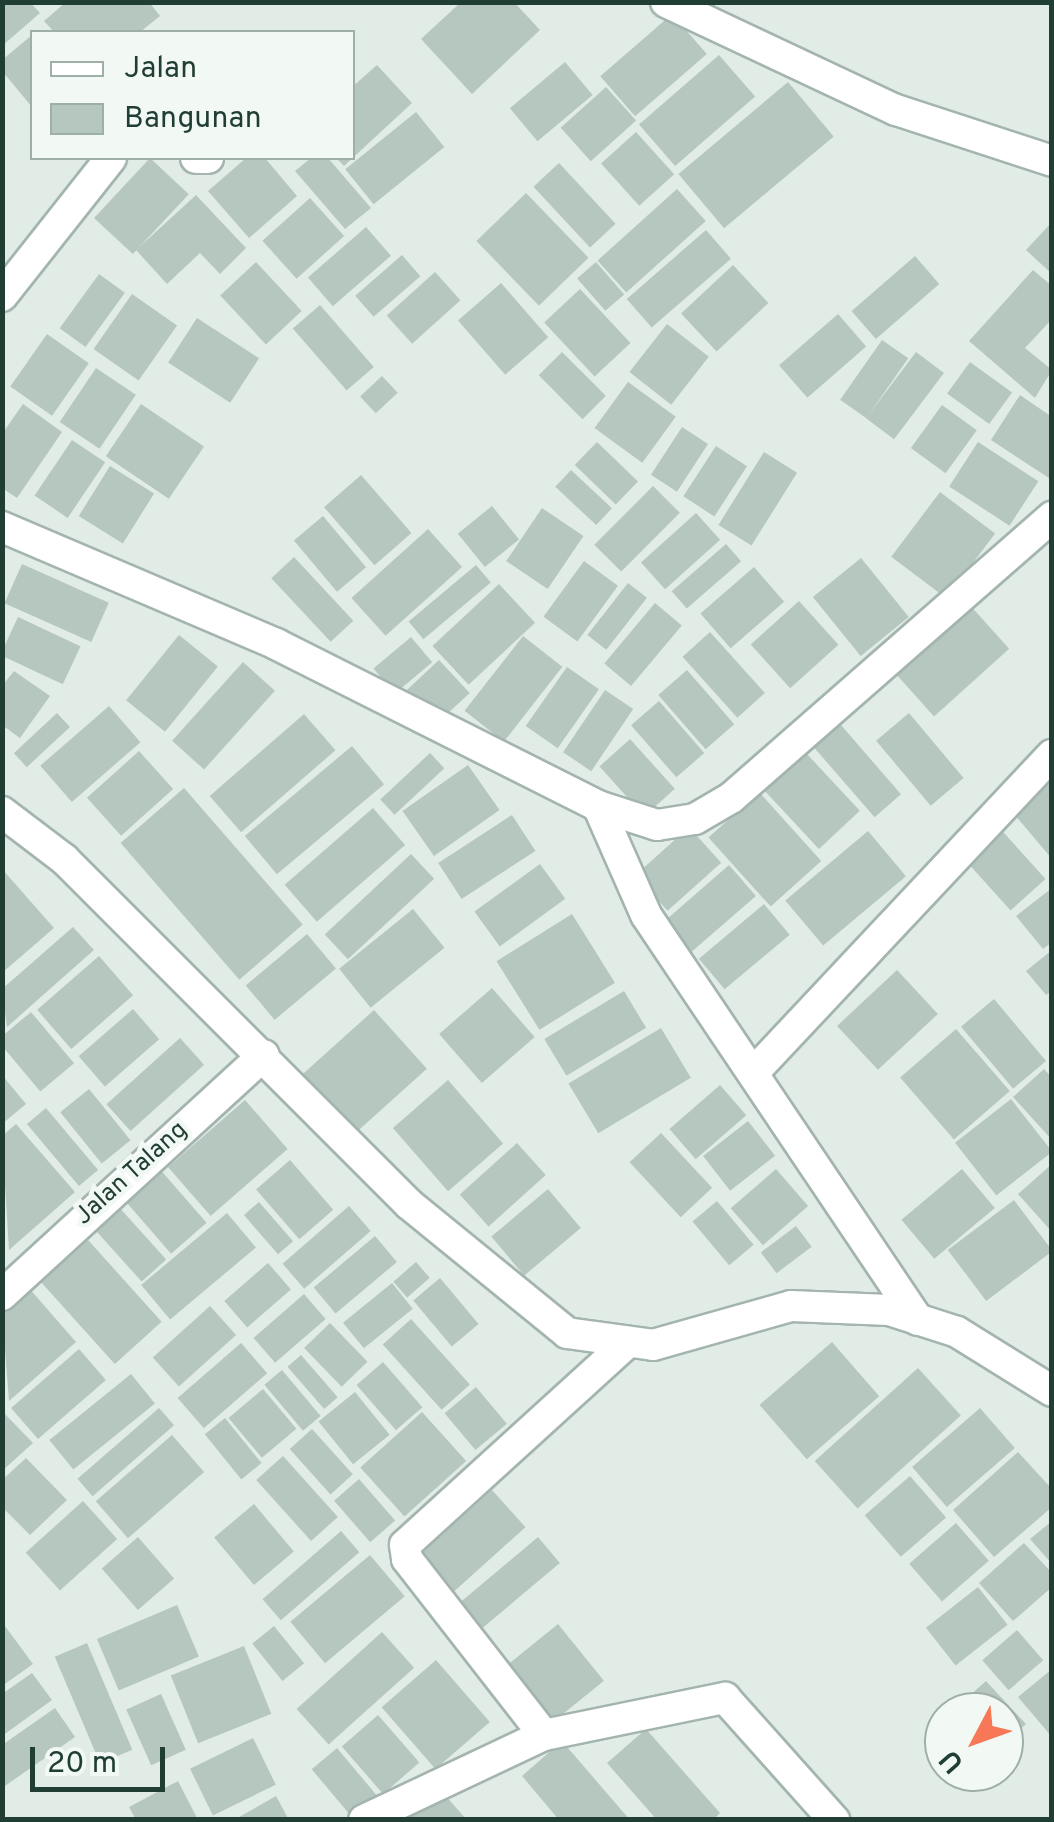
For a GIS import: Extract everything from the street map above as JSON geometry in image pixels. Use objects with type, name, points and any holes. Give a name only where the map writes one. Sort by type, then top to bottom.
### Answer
[{"type":"street","points":[[666,2],[896,110],[1052,161]]},
{"type":"street","points":[[2,296],[109,160]]},
{"type":"street","points":[[2,528],[276,644],[598,806],[657,826],[731,798],[1052,517]]},
{"type":"street","points":[[754,1072],[1052,755]]},
{"type":"street","points":[[598,806],[646,915],[918,1320]]},
{"type":"street","points":[[2,812],[64,860],[525,1307],[567,1333],[624,1346],[693,1339],[791,1306],[918,1320],[1017,1364],[1052,1392]]},
{"type":"street","name":"Jalan Talang","points":[[2,1295],[264,1055]]},
{"type":"street","points":[[544,1735],[407,1559],[405,1544],[624,1346]]},
{"type":"street","points":[[364,1820],[544,1735],[725,1698],[834,1820]]},
{"type":"building","points":[[2,2],[30,2],[40,13],[2,46]]},
{"type":"building","points":[[66,2],[149,2],[160,16],[142,30],[52,30],[44,21]]},
{"type":"building","points":[[461,2],[514,2],[540,30],[472,94],[421,39]]},
{"type":"building","points":[[672,14],[707,54],[635,116],[600,76]]},
{"type":"building","points":[[30,37],[30,105],[2,71],[2,60]]},
{"type":"building","points":[[719,55],[755,97],[675,166],[639,125]]},
{"type":"building","points":[[565,62],[593,95],[537,141],[510,108]]},
{"type":"building","points":[[377,65],[412,103],[355,156],[355,84]]},
{"type":"building","points":[[788,82],[834,136],[724,228],[678,174]]},
{"type":"building","points":[[606,87],[636,120],[591,161],[561,128]]},
{"type":"building","points":[[416,112],[444,147],[374,204],[345,169]]},
{"type":"building","points":[[636,132],[674,174],[639,206],[601,163]]},
{"type":"building","points":[[152,160],[189,194],[133,254],[94,218]]},
{"type":"building","points":[[244,160],[267,160],[297,196],[249,238],[208,191]]},
{"type":"building","points":[[309,160],[330,160],[371,208],[345,229],[295,171]]},
{"type":"building","points":[[559,163],[616,224],[590,248],[533,187]]},
{"type":"building","points":[[677,189],[706,221],[626,293],[597,261]]},
{"type":"building","points":[[526,193],[589,258],[539,306],[476,241]]},
{"type":"building","points":[[196,195],[246,248],[220,274],[200,253],[167,284],[136,250]]},
{"type":"building","points":[[310,198],[344,236],[297,279],[262,241]]},
{"type":"building","points":[[1052,222],[1052,274],[1026,250]]},
{"type":"building","points":[[366,227],[391,256],[333,306],[308,278]]},
{"type":"building","points":[[706,230],[731,259],[652,328],[627,299]]},
{"type":"building","points":[[402,255],[420,276],[374,317],[355,296]]},
{"type":"building","points":[[915,256],[939,284],[876,339],[852,311]]},
{"type":"building","points":[[256,262],[302,311],[266,344],[220,295]]},
{"type":"building","points":[[596,262],[624,294],[605,311],[577,278]]},
{"type":"building","points":[[733,265],[768,303],[717,351],[681,313]]},
{"type":"building","points":[[1033,270],[1052,286],[1052,319],[1025,348],[1052,370],[1035,398],[969,341]]},
{"type":"building","points":[[435,272],[460,300],[412,344],[387,315]]},
{"type":"building","points":[[99,274],[125,293],[86,347],[60,328]]},
{"type":"building","points":[[501,283],[548,337],[505,375],[458,320]]},
{"type":"building","points":[[580,289],[630,343],[595,377],[544,322]]},
{"type":"building","points":[[132,294],[177,326],[139,380],[94,349]]},
{"type":"building","points":[[320,305],[374,367],[347,391],[293,329]]},
{"type":"building","points":[[838,314],[866,346],[807,398],[779,365]]},
{"type":"building","points":[[197,318],[259,358],[230,403],[168,362]]},
{"type":"building","points":[[667,324],[709,357],[671,405],[629,372]]},
{"type":"building","points":[[47,334],[89,363],[52,416],[10,386]]},
{"type":"building","points":[[882,340],[908,358],[866,418],[840,400]]},
{"type":"building","points":[[562,352],[606,396],[583,419],[539,375]]},
{"type":"building","points":[[916,352],[944,373],[894,439],[866,418]]},
{"type":"building","points":[[970,362],[1012,393],[989,424],[947,394]]},
{"type":"building","points":[[96,368],[136,395],[99,449],[60,422]]},
{"type":"building","points":[[382,376],[398,393],[376,413],[360,396]]},
{"type":"building","points":[[628,382],[676,417],[642,463],[594,428]]},
{"type":"building","points":[[1020,395],[1052,417],[1052,480],[991,440]]},
{"type":"building","points":[[23,404],[62,432],[17,498],[2,488],[2,434]]},
{"type":"building","points":[[141,404],[204,446],[169,499],[106,456]]},
{"type":"building","points":[[942,405],[977,430],[946,473],[911,448]]},
{"type":"building","points":[[682,427],[708,444],[677,492],[651,475]]},
{"type":"building","points":[[72,440],[105,462],[68,518],[35,496]]},
{"type":"building","points":[[597,442],[638,482],[616,505],[575,465]]},
{"type":"building","points":[[978,442],[1038,481],[1010,526],[949,486]]},
{"type":"building","points":[[716,446],[747,466],[714,516],[683,496]]},
{"type":"building","points":[[764,452],[797,473],[752,546],[718,525]]},
{"type":"building","points":[[110,466],[154,494],[123,544],[79,516]]},
{"type":"building","points":[[571,470],[612,508],[596,525],[555,487]]},
{"type":"building","points":[[361,475],[412,533],[375,565],[324,507]]},
{"type":"building","points":[[653,486],[680,513],[621,572],[594,545]]},
{"type":"building","points":[[940,492],[995,534],[946,598],[891,557]]},
{"type":"building","points":[[492,506],[519,539],[485,567],[458,534]]},
{"type":"building","points":[[542,508],[583,536],[548,589],[506,561]]},
{"type":"building","points":[[696,513],[720,540],[665,589],[641,563]]},
{"type":"building","points":[[323,516],[366,567],[337,592],[294,540]]},
{"type":"building","points":[[428,529],[462,567],[386,636],[351,598]]},
{"type":"building","points":[[726,544],[741,561],[687,609],[672,591]]},
{"type":"building","points":[[294,557],[353,621],[331,642],[271,578]]},
{"type":"building","points":[[861,558],[909,617],[861,656],[813,597]]},
{"type":"building","points":[[584,561],[618,586],[577,642],[543,617]]},
{"type":"building","points":[[22,564],[109,603],[91,642],[5,603]]},
{"type":"building","points":[[476,565],[491,583],[423,639],[409,622]]},
{"type":"building","points":[[754,567],[784,602],[731,648],[700,614]]},
{"type":"building","points":[[628,583],[647,598],[606,650],[587,635]]},
{"type":"building","points":[[499,584],[535,623],[469,685],[432,646]]},
{"type":"building","points":[[799,601],[838,645],[790,688],[751,644]]},
{"type":"building","points":[[967,602],[1009,649],[934,716],[892,670]]},
{"type":"building","points":[[655,603],[682,625],[631,686],[604,664]]},
{"type":"building","points":[[18,617],[81,646],[63,684],[2,656]]},
{"type":"building","points":[[710,632],[765,693],[737,718],[683,657]]},
{"type":"building","points":[[179,635],[218,666],[165,732],[126,700]]},
{"type":"building","points":[[523,636],[562,667],[504,742],[465,711]]},
{"type":"building","points":[[411,637],[432,662],[395,694],[373,668]]},
{"type":"building","points":[[439,660],[470,693],[437,724],[406,691]]},
{"type":"building","points":[[243,662],[275,691],[204,770],[172,741]]},
{"type":"building","points":[[567,667],[599,689],[558,748],[526,726]]},
{"type":"building","points":[[687,670],[734,724],[706,749],[658,695]]},
{"type":"building","points":[[14,671],[50,696],[20,738],[2,725],[2,686]]},
{"type":"building","points":[[605,690],[633,709],[591,771],[563,752]]},
{"type":"building","points":[[659,701],[704,753],[676,777],[631,725]]},
{"type":"building","points":[[109,706],[140,742],[72,802],[40,766]]},
{"type":"building","points":[[57,713],[70,727],[27,767],[14,753]]},
{"type":"building","points":[[909,713],[964,778],[931,806],[876,741]]},
{"type":"building","points":[[304,714],[335,750],[241,832],[210,796]]},
{"type":"building","points":[[840,724],[901,794],[875,817],[814,747]]},
{"type":"building","points":[[630,739],[675,789],[644,816],[600,766]]},
{"type":"building","points":[[352,746],[384,784],[277,874],[245,836]]},
{"type":"building","points":[[139,751],[173,789],[121,836],[87,798]]},
{"type":"building","points":[[430,753],[444,768],[395,815],[380,799]]},
{"type":"building","points":[[806,753],[860,811],[819,849],[765,791]]},
{"type":"building","points":[[468,765],[500,810],[434,856],[402,811]]},
{"type":"building","points":[[1045,779],[1052,787],[1052,859],[1010,809]]},
{"type":"building","points":[[184,788],[303,925],[239,980],[121,843]]},
{"type":"building","points":[[759,792],[821,861],[771,907],[708,838]]},
{"type":"building","points":[[373,808],[405,845],[317,922],[285,885]]},
{"type":"building","points":[[512,815],[535,851],[462,899],[438,863]]},
{"type":"building","points":[[996,824],[1046,879],[1011,910],[961,855]]},
{"type":"building","points":[[689,827],[721,863],[668,911],[635,875]]},
{"type":"building","points":[[868,831],[906,876],[823,946],[785,900]]},
{"type":"building","points":[[411,854],[434,879],[348,959],[325,934]]},
{"type":"building","points":[[540,864],[565,899],[500,946],[474,912]]},
{"type":"building","points":[[729,865],[756,896],[689,954],[662,923]]},
{"type":"building","points":[[2,869],[54,928],[2,973]]},
{"type":"building","points":[[1052,888],[1052,942],[1043,949],[1016,916]]},
{"type":"building","points":[[764,904],[790,935],[725,989],[699,959]]},
{"type":"building","points":[[413,909],[444,948],[371,1008],[339,969]]},
{"type":"building","points":[[572,914],[615,983],[539,1030],[497,961]]},
{"type":"building","points":[[73,927],[94,950],[7,1027],[2,989]]},
{"type":"building","points":[[307,934],[336,968],[275,1020],[246,985]]},
{"type":"building","points":[[1052,950],[1052,991],[1046,995],[1026,971]]},
{"type":"building","points":[[99,956],[133,995],[71,1049],[37,1010]]},
{"type":"building","points":[[897,970],[938,1014],[878,1070],[837,1026]]},
{"type":"building","points":[[492,988],[535,1037],[482,1083],[439,1034]]},
{"type":"building","points":[[624,991],[646,1028],[566,1076],[544,1039]]},
{"type":"building","points":[[994,999],[1046,1061],[1013,1089],[961,1027]]},
{"type":"building","points":[[133,1009],[159,1039],[105,1086],[79,1056]]},
{"type":"building","points":[[374,1010],[427,1069],[354,1134],[301,1076]]},
{"type":"building","points":[[31,1012],[74,1063],[40,1092],[2,1046],[2,1036]]},
{"type":"building","points":[[661,1028],[691,1078],[598,1133],[568,1084]]},
{"type":"building","points":[[956,1029],[1010,1091],[954,1139],[900,1078]]},
{"type":"building","points":[[180,1038],[204,1065],[131,1131],[106,1104]]},
{"type":"building","points":[[1044,1069],[1052,1078],[1052,1140],[1013,1097]]},
{"type":"building","points":[[2,1075],[26,1104],[2,1124]]},
{"type":"building","points":[[448,1080],[503,1143],[448,1191],[393,1128]]},
{"type":"building","points":[[720,1085],[746,1115],[696,1159],[669,1129]]},
{"type":"building","points":[[89,1089],[131,1140],[102,1164],[60,1112]]},
{"type":"building","points":[[1011,1099],[1052,1152],[996,1196],[955,1143]]},
{"type":"building","points":[[245,1100],[288,1149],[211,1216],[168,1167]]},
{"type":"building","points":[[46,1108],[98,1170],[79,1186],[27,1124]]},
{"type":"building","points":[[748,1121],[775,1156],[730,1191],[703,1156]]},
{"type":"building","points":[[16,1124],[75,1192],[9,1250],[2,1136]]},
{"type":"building","points":[[661,1133],[712,1188],[681,1217],[630,1162]]},
{"type":"building","points":[[517,1143],[546,1175],[489,1226],[460,1195]]},
{"type":"building","points":[[290,1160],[333,1210],[299,1239],[256,1190]]},
{"type":"building","points":[[1052,1164],[1052,1232],[1018,1194]]},
{"type":"building","points":[[158,1167],[207,1223],[171,1254],[123,1198]]},
{"type":"building","points":[[776,1169],[808,1206],[763,1245],[731,1208]]},
{"type":"building","points":[[962,1169],[995,1208],[934,1259],[901,1220]]},
{"type":"building","points":[[548,1189],[581,1228],[524,1276],[491,1237]]},
{"type":"building","points":[[1014,1200],[1052,1252],[986,1301],[948,1250]]},
{"type":"building","points":[[717,1201],[754,1245],[729,1265],[692,1222]]},
{"type":"building","points":[[259,1202],[293,1241],[278,1254],[244,1215]]},
{"type":"building","points":[[118,1206],[166,1260],[142,1282],[93,1228]]},
{"type":"building","points":[[349,1206],[371,1231],[304,1289],[283,1264]]},
{"type":"building","points":[[227,1213],[256,1247],[170,1319],[141,1285]]},
{"type":"building","points":[[796,1226],[812,1247],[777,1273],[761,1252]]},
{"type":"building","points":[[375,1236],[397,1262],[336,1313],[314,1287]]},
{"type":"building","points":[[88,1240],[162,1322],[115,1364],[41,1282]]},
{"type":"building","points":[[416,1262],[430,1278],[407,1298],[393,1282]]},
{"type":"building","points":[[268,1263],[291,1289],[247,1327],[224,1301]]},
{"type":"building","points":[[440,1278],[479,1324],[452,1346],[413,1300]]},
{"type":"building","points":[[392,1283],[413,1309],[364,1348],[343,1323]]},
{"type":"building","points":[[28,1287],[76,1342],[9,1401],[2,1310]]},
{"type":"building","points":[[304,1294],[326,1319],[275,1363],[253,1338]]},
{"type":"building","points":[[210,1306],[236,1335],[179,1387],[153,1358]]},
{"type":"building","points":[[411,1319],[470,1384],[442,1410],[383,1344]]},
{"type":"building","points":[[330,1323],[368,1362],[342,1387],[304,1348]]},
{"type":"building","points":[[832,1342],[879,1396],[807,1459],[760,1405]]},
{"type":"building","points":[[241,1343],[267,1373],[204,1428],[178,1398]]},
{"type":"building","points":[[79,1349],[106,1380],[38,1439],[11,1408]]},
{"type":"building","points":[[301,1355],[338,1397],[324,1409],[287,1367]]},
{"type":"building","points":[[383,1362],[422,1407],[396,1430],[357,1385]]},
{"type":"building","points":[[918,1368],[961,1416],[858,1509],[815,1461]]},
{"type":"building","points":[[282,1370],[321,1416],[303,1431],[264,1385]]},
{"type":"building","points":[[131,1374],[155,1404],[73,1470],[49,1440]]},
{"type":"building","points":[[476,1387],[507,1424],[475,1450],[445,1413]]},
{"type":"building","points":[[263,1389],[296,1429],[262,1458],[229,1418]]},
{"type":"building","points":[[355,1392],[390,1435],[353,1464],[318,1422]]},
{"type":"building","points":[[159,1408],[174,1425],[93,1496],[77,1479]]},
{"type":"building","points":[[980,1408],[1015,1448],[947,1507],[912,1467]]},
{"type":"building","points":[[2,1411],[33,1443],[2,1471]]},
{"type":"building","points":[[422,1412],[466,1461],[404,1517],[360,1468]]},
{"type":"building","points":[[225,1418],[262,1463],[241,1479],[205,1434]]},
{"type":"building","points":[[312,1429],[353,1474],[331,1494],[290,1449]]},
{"type":"building","points":[[172,1435],[204,1472],[128,1538],[96,1501]]},
{"type":"building","points":[[1018,1452],[1052,1489],[1052,1507],[994,1557],[953,1510]]},
{"type":"building","points":[[283,1456],[338,1517],[311,1541],[256,1480]]},
{"type":"building","points":[[26,1458],[67,1500],[30,1535],[2,1507],[2,1480]]},
{"type":"building","points":[[910,1476],[946,1518],[901,1557],[865,1515]]},
{"type":"building","points":[[359,1479],[395,1521],[370,1542],[334,1501]]},
{"type":"building","points":[[492,1490],[525,1527],[446,1599],[412,1562]]},
{"type":"building","points":[[83,1501],[117,1539],[60,1590],[26,1553]]},
{"type":"building","points":[[254,1504],[294,1551],[254,1585],[214,1537]]},
{"type":"building","points":[[1052,1521],[1052,1564],[1030,1539]]},
{"type":"building","points":[[956,1523],[989,1561],[942,1601],[909,1564]]},
{"type":"building","points":[[341,1531],[359,1552],[281,1620],[263,1599]]},
{"type":"building","points":[[138,1537],[174,1579],[138,1610],[102,1568]]},
{"type":"building","points":[[538,1537],[560,1563],[476,1634],[454,1608]]},
{"type":"building","points":[[1024,1543],[1052,1573],[1052,1587],[1013,1621],[979,1583]]},
{"type":"building","points":[[370,1555],[405,1596],[325,1663],[290,1622]]},
{"type":"building","points":[[978,1587],[1008,1625],[956,1665],[926,1628]]},
{"type":"building","points":[[177,1605],[199,1657],[119,1691],[97,1639]]},
{"type":"building","points":[[2,1622],[33,1664],[2,1686]]},
{"type":"building","points":[[558,1624],[604,1681],[547,1727],[501,1670]]},
{"type":"building","points":[[274,1626],[304,1663],[282,1681],[252,1644]]},
{"type":"building","points":[[1017,1630],[1043,1660],[1009,1690],[982,1660]]},
{"type":"building","points":[[382,1632],[414,1668],[329,1745],[297,1709]]},
{"type":"building","points":[[87,1643],[132,1750],[100,1763],[55,1657]]},
{"type":"building","points":[[244,1646],[271,1714],[198,1743],[171,1676]]},
{"type":"building","points":[[436,1660],[490,1722],[435,1769],[382,1707]]},
{"type":"building","points":[[1052,1669],[1052,1737],[1024,1704],[1024,1692]]},
{"type":"building","points":[[32,1673],[52,1700],[2,1736],[2,1694]]},
{"type":"building","points":[[986,1681],[996,1692],[974,1692]]},
{"type":"building","points":[[161,1694],[186,1750],[151,1765],[126,1709]]},
{"type":"building","points":[[55,1708],[75,1737],[2,1788],[2,1745]]},
{"type":"building","points":[[378,1715],[419,1763],[383,1794],[342,1746]]},
{"type":"building","points":[[646,1729],[720,1813],[713,1820],[657,1820],[607,1763]]},
{"type":"building","points":[[253,1738],[276,1785],[213,1815],[190,1769]]},
{"type":"building","points":[[562,1741],[630,1820],[559,1820],[522,1776]]},
{"type":"building","points":[[337,1748],[377,1795],[352,1817],[312,1769]]},
{"type":"building","points":[[178,1781],[198,1820],[136,1820],[129,1807]]},
{"type":"building","points":[[436,1785],[467,1820],[397,1820]]},
{"type":"building","points":[[276,1796],[289,1820],[234,1820]]}]
